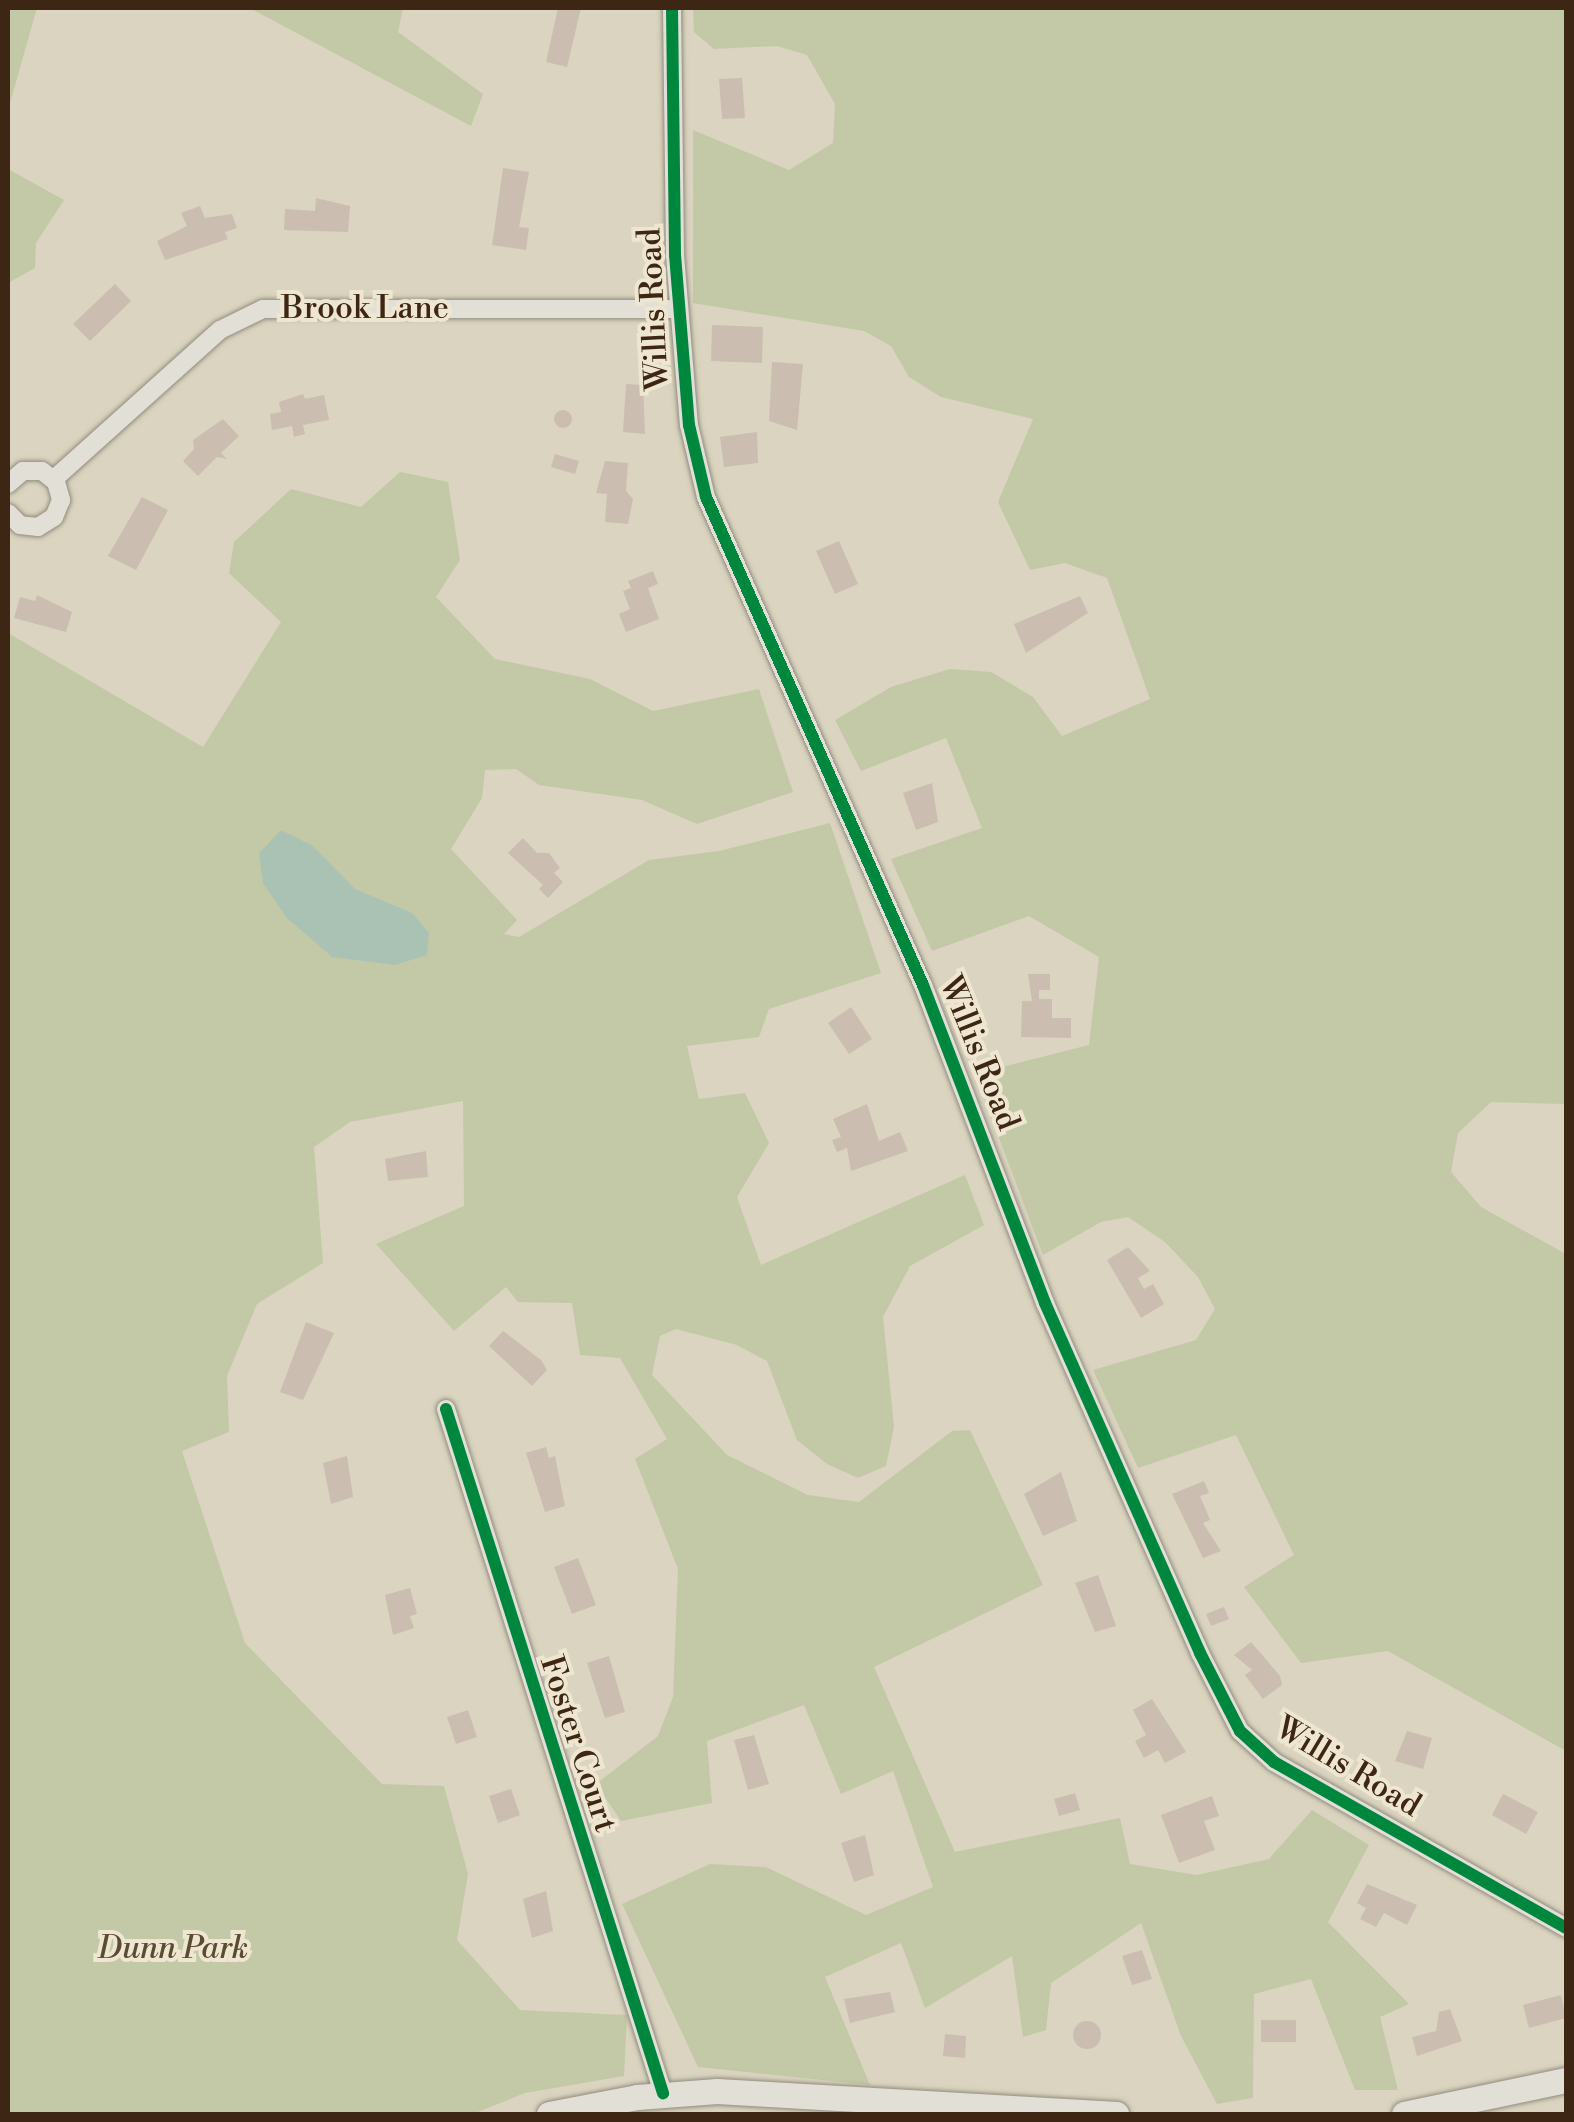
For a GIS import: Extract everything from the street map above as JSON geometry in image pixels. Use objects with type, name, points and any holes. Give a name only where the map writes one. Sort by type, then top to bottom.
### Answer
[{"type":"street","name":"Willis Road","points":[[672,8],[679,309],[692,447],[713,516],[923,985],[1045,1302],[1227,1710],[1274,1762],[1566,1928]]},
{"type":"street","name":"Brook Lane","points":[[54,479],[220,330],[263,309],[679,309]]},
{"type":"street","points":[[8,484],[30,470],[54,479],[61,500],[49,522],[27,527],[8,513]]},
{"type":"street","name":"Foster Court","points":[[446,1409],[470,1500],[664,2094]]},
{"type":"street","points":[[1404,2114],[1566,2080]]},
{"type":"street","points":[[549,2114],[664,2094],[771,2092],[1116,2114]]},
{"type":"green space","points":[[8,8],[37,8],[8,110]]},
{"type":"green space","points":[[250,8],[403,8],[398,32],[483,94],[471,126]]},
{"type":"green space","points":[[693,8],[1566,8],[1566,1104],[1491,1102],[1458,1133],[1451,1172],[1481,1207],[1566,1254],[1566,1751],[1388,1651],[1301,1663],[1244,1587],[1294,1555],[1236,1435],[1138,1468],[1093,1370],[1196,1340],[1215,1309],[1198,1277],[1165,1242],[1128,1217],[1101,1222],[1043,1255],[975,1074],[1089,1045],[1099,957],[1029,916],[932,951],[891,859],[982,828],[946,738],[861,771],[835,720],[891,687],[950,669],[991,672],[1033,697],[1062,736],[1150,699],[1107,578],[1065,563],[1030,570],[998,502],[1033,419],[941,397],[909,377],[891,346],[864,331],[693,303],[693,130],[789,170],[833,143],[835,104],[807,55],[777,46],[714,49],[694,32]]},
{"type":"green space","points":[[8,169],[64,200],[36,243],[35,268],[8,283]]},
{"type":"green space","name":"Dunn Park","points":[[400,472],[448,482],[460,560],[436,597],[495,659],[590,679],[653,711],[759,689],[793,792],[697,824],[642,800],[539,785],[516,769],[485,770],[482,798],[451,849],[517,920],[504,934],[519,937],[649,860],[719,851],[830,823],[881,973],[769,1009],[759,1037],[687,1046],[699,1099],[745,1093],[769,1143],[737,1197],[761,1265],[965,1175],[984,1225],[910,1266],[883,1317],[894,1427],[886,1466],[858,1478],[827,1464],[797,1440],[767,1361],[737,1345],[676,1329],[660,1336],[652,1375],[727,1455],[808,1495],[859,1502],[952,1431],[970,1430],[1043,1585],[874,1667],[955,1852],[1120,1818],[1130,1864],[1197,1875],[1269,1859],[1312,1810],[1369,1845],[1328,1922],[1409,2004],[1380,2017],[1398,2090],[1355,2090],[1311,1979],[1254,1994],[1253,2098],[1217,2104],[1181,2036],[1141,1923],[1051,1983],[1046,2030],[1023,2037],[1012,1956],[925,2008],[901,1943],[825,1977],[870,2085],[698,2067],[622,1904],[710,1864],[766,1867],[866,1915],[933,1887],[893,1771],[841,1794],[804,1705],[707,1741],[712,1803],[621,1821],[596,1784],[658,1736],[673,1697],[678,1569],[635,1459],[667,1439],[620,1358],[580,1355],[572,1303],[518,1302],[506,1287],[454,1331],[376,1244],[464,1206],[463,1101],[350,1122],[314,1147],[323,1263],[257,1304],[227,1376],[229,1432],[182,1451],[245,1643],[382,1784],[444,1786],[468,1874],[457,1940],[520,2010],[627,2015],[624,2076],[525,2093],[473,2114],[8,2114],[8,633],[203,747],[281,622],[229,573],[234,542],[291,489],[361,507]]},
{"type":"shaded area","points":[[281,830],[313,846],[355,889],[412,913],[429,933],[427,955],[395,965],[332,957],[286,917],[263,883],[259,853]]},
{"type":"building","points":[[558,8],[581,8],[567,67],[546,62]]},
{"type":"building","points":[[742,78],[745,118],[722,119],[719,79]]},
{"type":"building","points":[[503,168],[529,172],[519,227],[529,228],[526,250],[492,245]]},
{"type":"building","points":[[316,198],[350,206],[348,232],[284,230],[285,209],[315,211]]},
{"type":"building","points":[[200,206],[205,218],[232,214],[237,228],[225,232],[228,239],[165,260],[157,241],[187,226],[181,213]]},
{"type":"building","points":[[115,284],[131,301],[90,341],[73,324]]},
{"type":"building","points":[[712,325],[763,327],[762,363],[711,361]]},
{"type":"building","points":[[772,362],[803,364],[797,430],[769,421]]},
{"type":"building","points":[[626,384],[643,385],[645,434],[623,432]]},
{"type":"building","points":[[303,394],[305,399],[324,395],[329,420],[303,425],[305,434],[294,437],[292,426],[272,430],[270,414],[281,412],[279,402]]},
{"type":"building","points":[[563,410],[572,419],[563,428],[554,419]]},
{"type":"building","points":[[223,419],[239,436],[221,453],[227,459],[217,457],[198,476],[183,461],[194,449],[193,440]]},
{"type":"building","points":[[757,432],[758,463],[724,467],[720,437]]},
{"type":"building","points":[[555,454],[579,461],[575,474],[551,467]]},
{"type":"building","points":[[605,461],[628,463],[626,491],[633,499],[628,524],[605,522],[607,494],[596,493]]},
{"type":"building","points":[[142,497],[168,510],[136,570],[108,556]]},
{"type":"building","points":[[839,541],[858,584],[835,594],[816,551]]},
{"type":"building","points":[[653,571],[658,584],[648,588],[659,619],[626,632],[619,614],[630,609],[623,591],[631,588],[628,581]]},
{"type":"building","points":[[37,595],[72,612],[66,632],[14,618],[20,597],[35,601]]},
{"type":"building","points":[[1080,596],[1088,613],[1026,653],[1014,624]]},
{"type":"building","points":[[932,783],[938,822],[916,830],[903,793]]},
{"type":"building","points":[[523,838],[537,853],[549,853],[560,868],[554,873],[563,882],[548,898],[539,889],[543,885],[508,853]]},
{"type":"building","points":[[1028,974],[1050,974],[1050,990],[1039,990],[1039,999],[1052,999],[1052,1018],[1071,1018],[1071,1038],[1021,1037],[1022,1001],[1032,1001]]},
{"type":"building","points":[[851,1007],[872,1039],[849,1054],[828,1023]]},
{"type":"building","points":[[867,1104],[879,1141],[900,1132],[908,1151],[851,1171],[847,1148],[837,1152],[832,1140],[841,1137],[833,1119]]},
{"type":"building","points":[[426,1151],[428,1177],[388,1181],[385,1159]]},
{"type":"building","points":[[1128,1247],[1150,1271],[1138,1278],[1144,1289],[1153,1284],[1164,1304],[1141,1318],[1107,1260]]},
{"type":"building","points":[[306,1322],[334,1333],[303,1400],[280,1392]]},
{"type":"building","points":[[503,1331],[541,1360],[547,1370],[532,1386],[489,1346]]},
{"type":"building","points":[[546,1447],[549,1458],[555,1456],[565,1506],[545,1512],[526,1453]]},
{"type":"building","points":[[347,1456],[353,1497],[331,1504],[323,1463]]},
{"type":"building","points":[[1061,1472],[1077,1521],[1043,1536],[1024,1494]]},
{"type":"building","points":[[1204,1481],[1209,1493],[1200,1496],[1210,1520],[1203,1523],[1221,1551],[1203,1558],[1172,1494]]},
{"type":"building","points":[[578,1558],[596,1605],[572,1614],[554,1567]]},
{"type":"building","points":[[1098,1575],[1116,1626],[1095,1632],[1075,1583]]},
{"type":"building","points":[[410,1588],[417,1614],[410,1616],[414,1628],[393,1635],[385,1595]]},
{"type":"building","points":[[1224,1607],[1229,1619],[1211,1626],[1206,1614]]},
{"type":"building","points":[[1251,1642],[1280,1676],[1282,1685],[1263,1699],[1245,1675],[1252,1670],[1234,1655]]},
{"type":"building","points":[[609,1656],[625,1712],[605,1718],[587,1663]]},
{"type":"building","points":[[1152,1699],[1186,1752],[1165,1763],[1158,1750],[1144,1758],[1135,1741],[1146,1735],[1133,1710]]},
{"type":"building","points":[[468,1710],[477,1737],[456,1744],[447,1717]]},
{"type":"building","points":[[1407,1731],[1432,1738],[1423,1769],[1395,1761]]},
{"type":"building","points":[[754,1735],[769,1784],[748,1790],[734,1740]]},
{"type":"building","points":[[511,1789],[520,1815],[498,1823],[489,1796]]},
{"type":"building","points":[[1075,1793],[1080,1810],[1059,1816],[1054,1799]]},
{"type":"building","points":[[1503,1794],[1538,1812],[1526,1834],[1492,1815]]},
{"type":"building","points":[[1212,1796],[1219,1816],[1204,1821],[1215,1850],[1179,1863],[1161,1815]]},
{"type":"building","points":[[865,1835],[874,1875],[854,1882],[841,1843]]},
{"type":"building","points":[[1367,1884],[1417,1905],[1407,1925],[1384,1913],[1376,1927],[1360,1919],[1366,1908],[1357,1903]]},
{"type":"building","points":[[546,1891],[553,1931],[532,1938],[523,1899]]},
{"type":"building","points":[[1142,1950],[1152,1979],[1132,1985],[1122,1956]]},
{"type":"building","points":[[890,1992],[895,2012],[850,2023],[844,1999]]},
{"type":"building","points":[[1561,1995],[1566,2018],[1529,2028],[1523,2005]]},
{"type":"building","points":[[1450,2009],[1462,2041],[1417,2056],[1412,2037],[1436,2031],[1439,2012]]},
{"type":"building","points":[[1261,2020],[1296,2020],[1296,2042],[1261,2042]]},
{"type":"building","points":[[1087,2021],[1097,2025],[1101,2035],[1097,2045],[1087,2049],[1077,2045],[1073,2035],[1077,2025]]},
{"type":"building","points":[[945,2034],[966,2036],[965,2058],[943,2056]]},
{"type":"cycle path","points":[[672,8],[675,255],[689,425],[706,497],[923,985],[1045,1303],[1200,1653],[1240,1731],[1274,1762],[1566,1928]]},
{"type":"cycle path","points":[[446,1409],[663,2093]]}]
